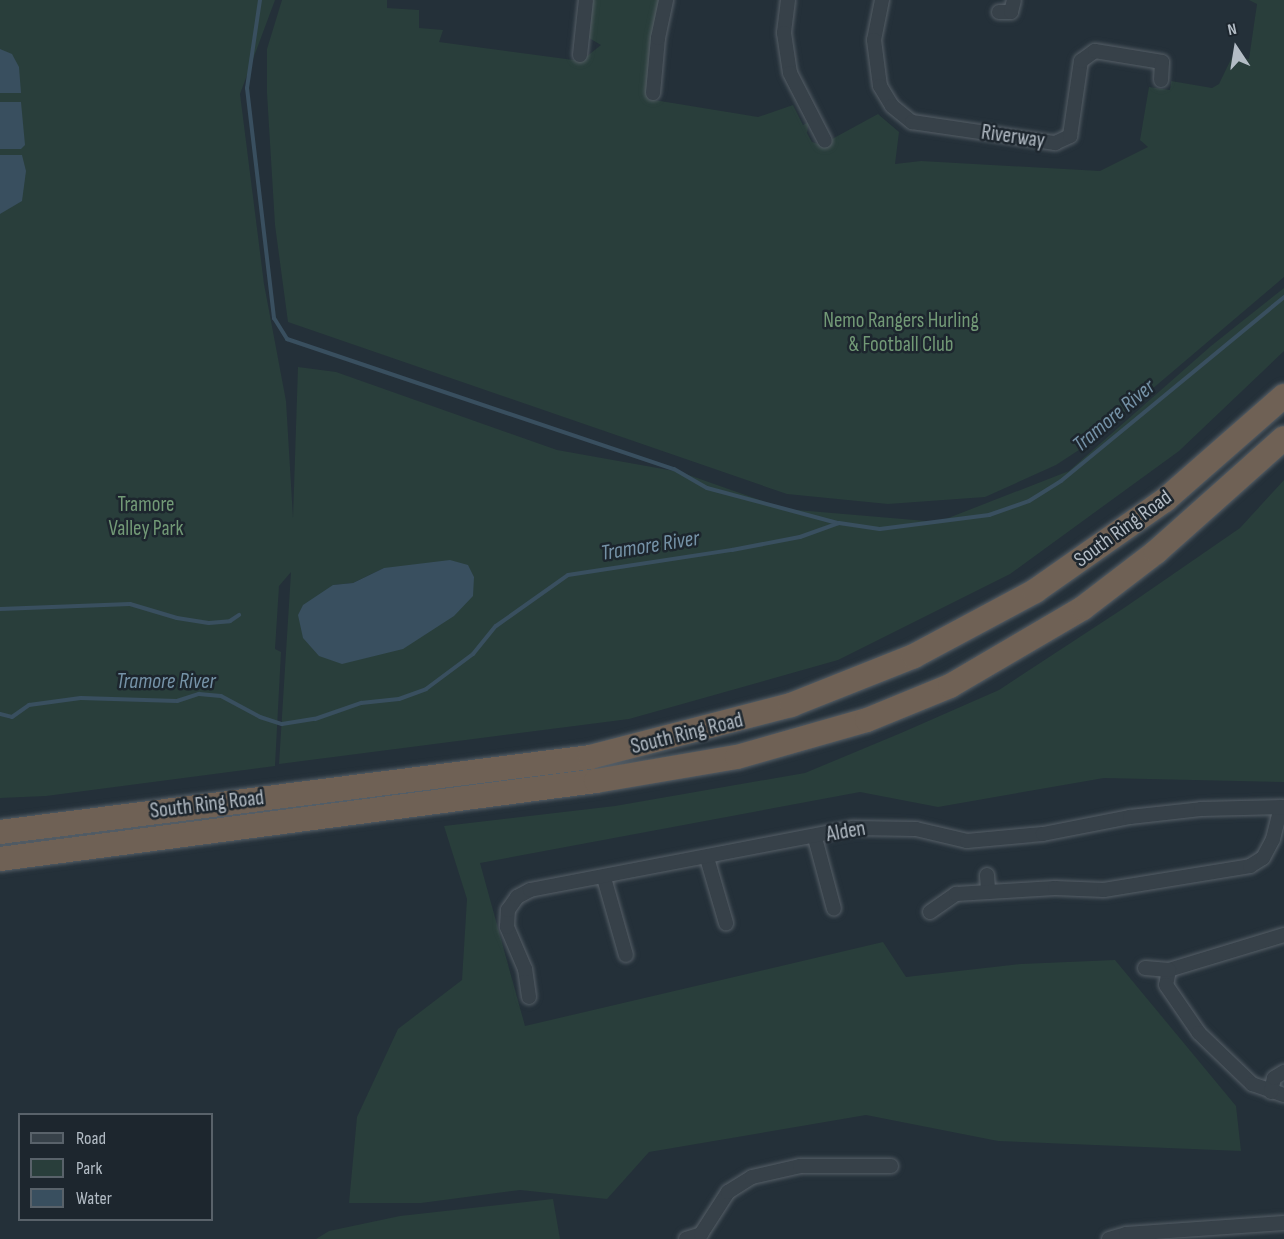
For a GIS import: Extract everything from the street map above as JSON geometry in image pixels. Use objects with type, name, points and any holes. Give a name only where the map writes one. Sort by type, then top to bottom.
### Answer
[{"type":"highway","name":"South Ring Road","points":[[0,832],[590,757],[734,723],[801,702],[914,656],[1035,591],[1165,500],[1284,396]]},
{"type":"highway","name":"South Ring Road","points":[[0,860],[596,781],[738,757],[867,720],[950,686],[1083,609],[1156,552],[1284,438]]},
{"type":"highway","points":[[0,820],[143,813]]},
{"type":"street","points":[[580,55],[585,0]]},
{"type":"street","points":[[653,93],[658,38],[666,0]]},
{"type":"street","points":[[788,0],[784,33],[790,73],[825,141]]},
{"type":"street","name":"Riverway","points":[[882,0],[874,40],[880,86],[892,106],[912,122],[1055,143],[1070,136],[1081,61],[1095,51],[1162,62],[1161,80]]},
{"type":"street","points":[[999,12],[1011,12],[1014,0]]},
{"type":"street","points":[[930,912],[956,894],[988,891],[1104,890],[1250,866],[1263,858],[1273,839],[1282,807]]},
{"type":"street","name":"Alden","points":[[529,997],[520,981],[507,927],[508,910],[517,897],[530,890],[815,838],[853,828],[916,829],[968,841],[1043,834],[1130,817],[1202,809],[1282,807]]},
{"type":"street","points":[[815,838],[834,889],[834,909]]},
{"type":"street","points":[[707,858],[726,924]]},
{"type":"street","points":[[987,875],[988,891]]},
{"type":"street","points":[[604,878],[626,955]]},
{"type":"street","points":[[1145,968],[1169,970],[1284,935]]},
{"type":"street","points":[[1169,970],[1166,985],[1199,1033],[1252,1084],[1278,1093]]},
{"type":"street","points":[[1278,1093],[1274,1078],[1284,1072]]},
{"type":"street","points":[[686,1239],[701,1236],[728,1192],[752,1177],[800,1166],[891,1166]]},
{"type":"street","points":[[1109,1239],[1126,1234],[1229,1233],[1284,1223]]},
{"type":"green space","name":"Tramore Valley Park","points":[[0,0],[275,0],[240,94],[264,284],[286,401],[293,518],[298,367],[336,372],[557,450],[680,472],[785,509],[938,522],[1069,471],[1211,346],[1284,288],[1284,351],[1179,451],[1010,574],[838,660],[629,719],[279,764],[291,572],[279,586],[275,649],[281,652],[275,766],[46,796],[0,798]],"holes":[[[384,568],[342,664],[333,585],[353,583]]]},
{"type":"green space","name":"Nemo Rangers Hurling & Football Club","points":[[282,0],[387,0],[387,8],[419,10],[419,28],[443,30],[439,42],[581,61],[601,45],[589,38],[592,0],[662,0],[648,99],[758,117],[793,105],[803,125],[809,122],[807,133],[812,142],[821,145],[878,114],[899,132],[895,164],[921,161],[1100,171],[1148,147],[1140,140],[1149,87],[1170,90],[1171,81],[1212,88],[1219,84],[1232,57],[1249,59],[1257,4],[1249,0],[1284,0],[1284,277],[1085,446],[1056,465],[985,497],[888,504],[787,494],[288,322],[275,225],[267,93],[267,49]]},
{"type":"green space","points":[[1284,480],[1284,782],[1104,778],[938,807],[860,792],[480,863],[525,1026],[883,942],[906,977],[1021,964],[1115,960],[1236,1106],[1241,1151],[998,1141],[866,1115],[649,1152],[607,1199],[520,1190],[421,1203],[349,1203],[357,1117],[398,1029],[462,980],[467,899],[444,826],[615,806],[805,773],[999,690],[1240,528]]},
{"type":"green space","points":[[553,1199],[560,1239],[316,1239],[329,1231],[400,1216]]},
{"type":"water","points":[[0,49],[12,54],[19,67],[21,93],[0,93]]},
{"type":"water","points":[[0,102],[21,102],[25,145],[21,149],[0,149]]},
{"type":"water","points":[[0,155],[22,155],[26,171],[22,201],[0,214]]},
{"type":"water","points":[[450,560],[468,565],[474,577],[473,596],[454,616],[403,649],[342,664],[319,656],[303,638],[298,615],[303,605],[333,585],[353,583],[384,568]]},
{"type":"waterway","points":[[260,0],[247,88],[274,318],[287,339],[674,469],[707,488],[838,523]]},
{"type":"waterway","name":"Tramore River","points":[[0,714],[12,717],[29,705],[81,698],[177,701],[199,694],[221,696],[260,717],[282,724],[315,719],[361,703],[399,699],[426,689],[473,654],[496,626],[568,575],[732,550],[800,537],[839,523],[880,529],[989,515],[1029,501],[1061,481],[1284,297]]},
{"type":"waterway","points":[[0,609],[130,604],[177,618],[209,623],[230,621],[239,615]]}]
